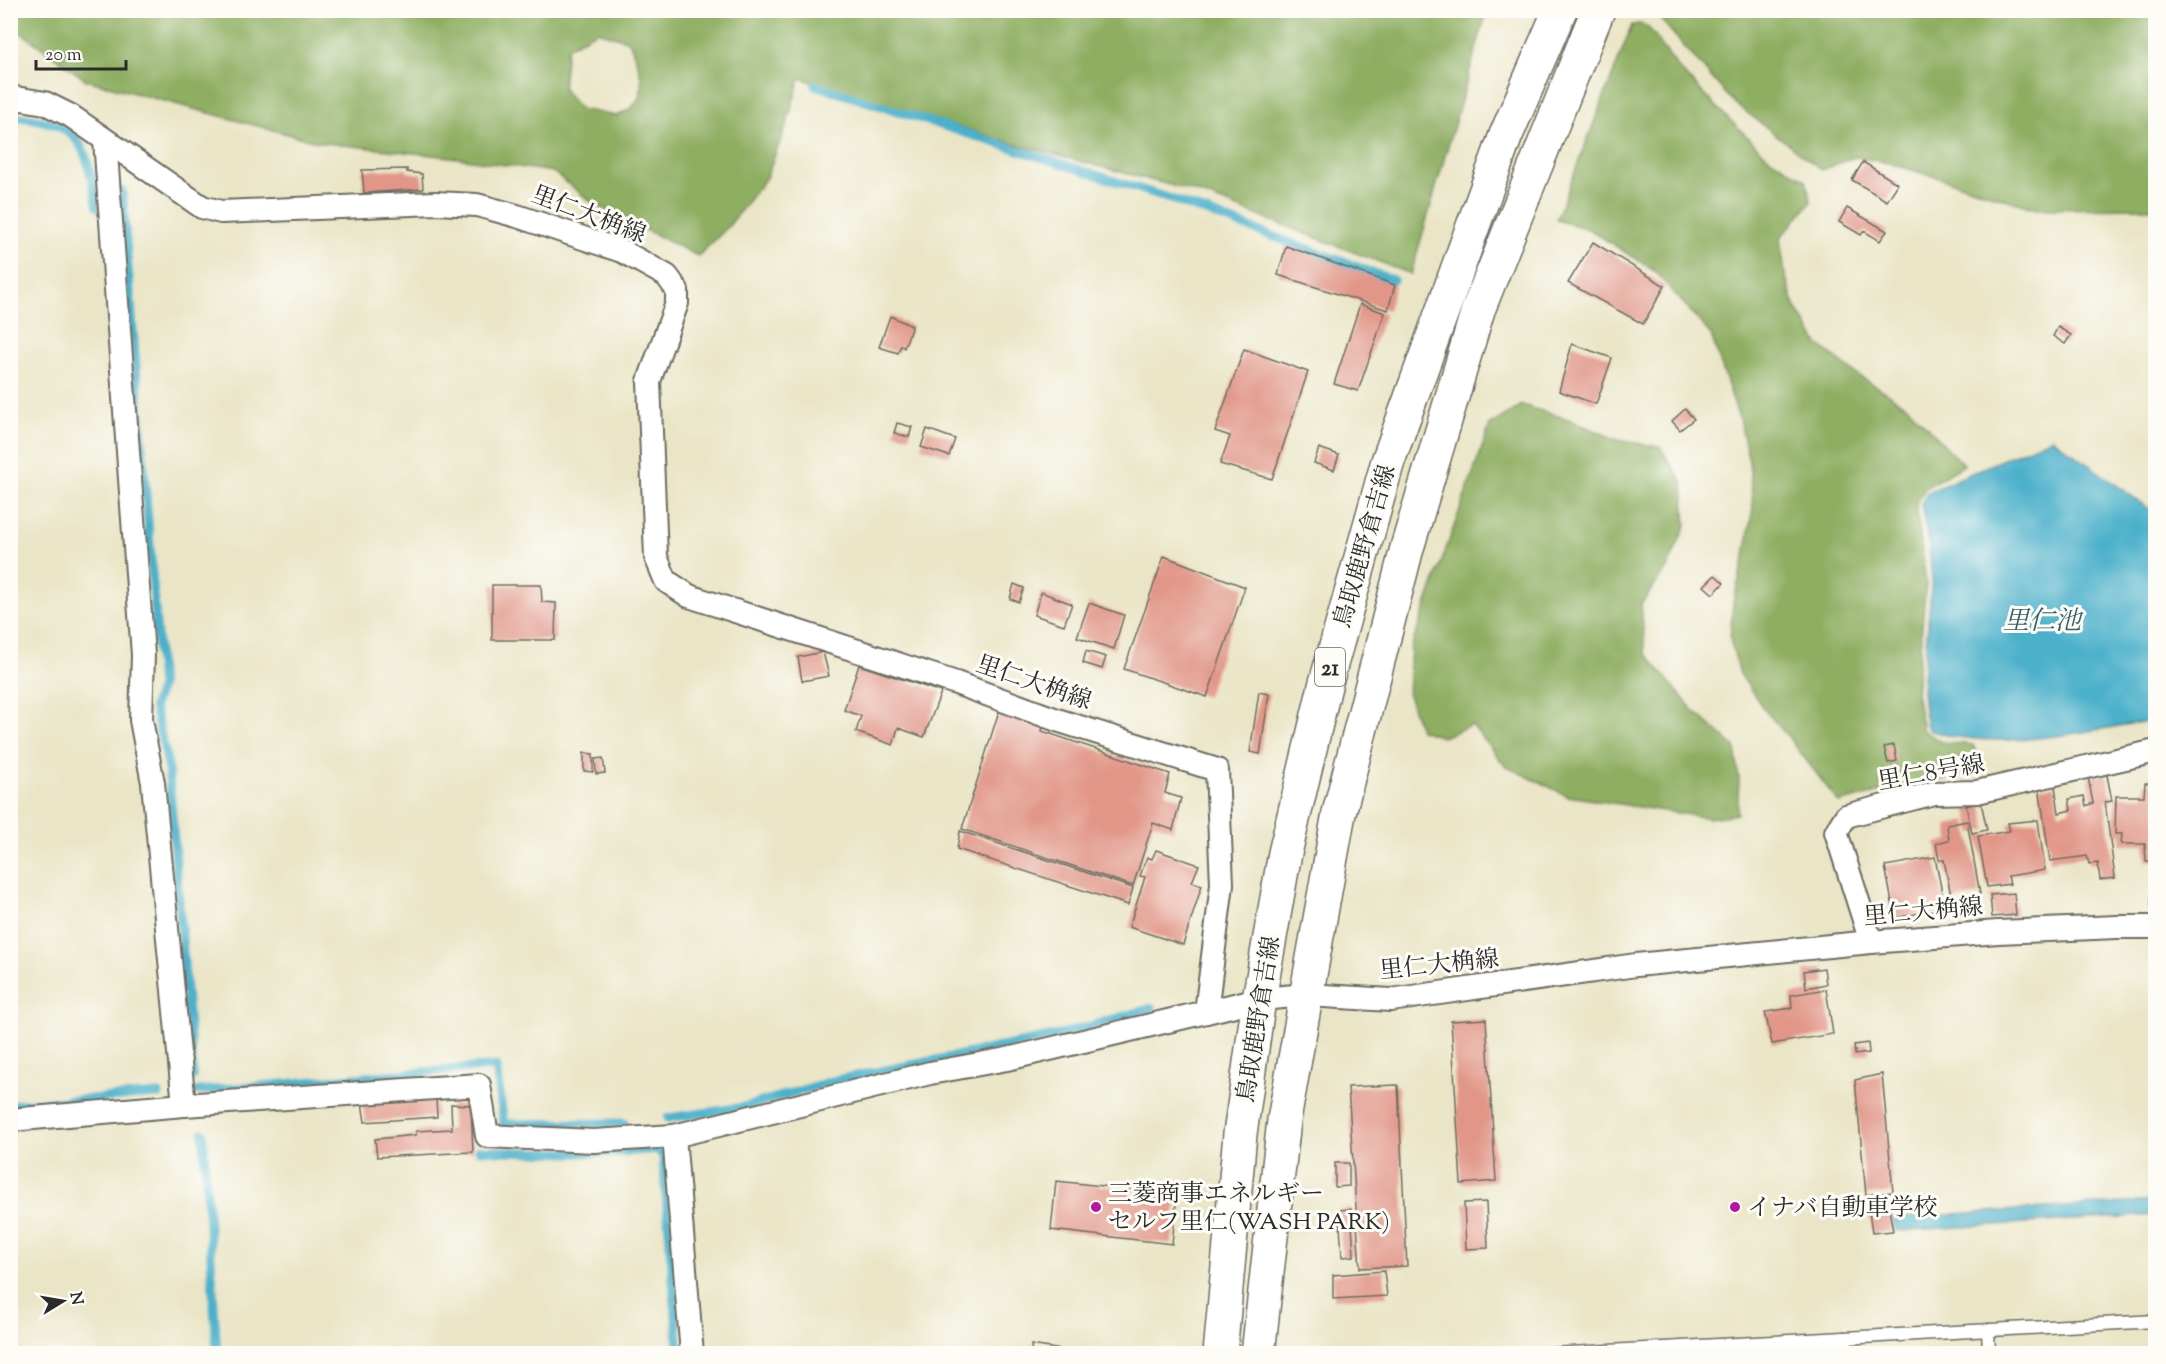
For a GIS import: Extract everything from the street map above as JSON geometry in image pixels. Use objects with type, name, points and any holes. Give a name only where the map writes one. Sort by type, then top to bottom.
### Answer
[{"type":"main road","name":"鳥取鹿野倉吉線","points":[[1220,1353],[1240,1134],[1259,999],[1285,853],[1325,686],[1388,461],[1506,135],[1560,10]]},
{"type":"main road","name":"鳥取鹿野倉吉線","points":[[1258,1353],[1284,1120],[1340,813],[1407,548],[1478,310],[1598,10]]},
{"type":"street","name":"里仁大桷線","points":[[10,96],[45,103],[71,116],[202,207],[221,212],[435,203],[477,205],[622,251],[667,276],[677,290],[677,303],[649,381],[656,557],[666,581],[689,596],[956,683],[1058,720],[1217,770],[1222,884],[1206,1012],[1259,999],[1307,995],[1391,1000],[1636,965],[1870,942],[1998,932],[2156,927]]},
{"type":"street","points":[[105,140],[143,655],[141,720],[153,783],[184,1105]]},
{"type":"street","name":"里仁8号線","points":[[1870,942],[1836,832],[1846,816],[1934,793],[1977,792],[2156,750]]},
{"type":"street","points":[[10,1120],[184,1105],[479,1085],[487,1136],[594,1141],[675,1136],[930,1073],[1007,1059],[1206,1012]]},
{"type":"street","points":[[675,1136],[692,1353]]},
{"type":"lane","points":[[1553,1353],[1761,1348],[1844,1338],[2156,1321]]},
{"type":"lane","points":[[1988,1330],[1989,1353]]},
{"type":"lane","points":[[1844,1338],[1844,1353]]},
{"type":"green space","points":[[11,10],[1487,10],[1411,274],[1196,192],[1015,144],[800,78],[787,124],[766,178],[728,227],[698,256],[594,204],[553,172],[458,158],[317,142],[86,80],[11,25]],"holes":[[[597,31],[629,41],[638,65],[641,82],[639,98],[634,105],[617,116],[580,109],[563,89],[567,48]]]},
{"type":"green space","points":[[1653,11],[2155,11],[2155,208],[2036,209],[1888,163],[1855,157],[1822,170],[1733,102]]},
{"type":"green space","points":[[1640,24],[1648,27],[1679,69],[1768,157],[1806,180],[1811,202],[1780,238],[1785,274],[1794,304],[1818,344],[1856,374],[1907,406],[1964,465],[1926,487],[1916,503],[1926,582],[1916,693],[1923,731],[1942,742],[1973,745],[1979,759],[1970,771],[1950,779],[1915,783],[1839,803],[1763,708],[1740,674],[1730,639],[1733,603],[1745,555],[1753,507],[1749,461],[1739,418],[1711,335],[1656,272],[1589,229],[1556,220],[1632,25]]},
{"type":"green space","points":[[1522,405],[1568,419],[1618,440],[1660,447],[1683,483],[1686,525],[1668,567],[1641,604],[1645,653],[1692,709],[1735,747],[1739,780],[1737,814],[1709,818],[1568,796],[1505,766],[1472,725],[1442,737],[1420,730],[1408,695],[1411,648],[1490,425]]},
{"type":"water","name":"里仁池","points":[[2052,438],[2155,513],[2155,720],[2042,738],[2013,740],[1956,737],[1928,730],[1922,690],[1932,578],[1921,504],[1928,492]]},
{"type":"water","points":[[2155,1201],[2155,1215],[1896,1231],[1893,1218]]},
{"type":"building","points":[[1863,162],[1898,184],[1887,201],[1852,180]]},
{"type":"building","points":[[407,169],[407,172],[422,174],[423,189],[364,193],[362,170]]},
{"type":"building","points":[[1847,208],[1887,231],[1880,241],[1864,231],[1861,235],[1839,222]]},
{"type":"building","points":[[1593,242],[1665,286],[1643,324],[1568,283]]},
{"type":"building","points":[[1286,246],[1395,285],[1388,310],[1278,275]]},
{"type":"building","points":[[1360,304],[1385,313],[1358,391],[1334,384]]},
{"type":"building","points":[[890,316],[912,326],[904,348],[901,345],[898,353],[879,347]]},
{"type":"building","points":[[2058,327],[2071,335],[2065,344],[2053,336]]},
{"type":"building","points":[[1572,344],[1612,358],[1596,404],[1559,391]]},
{"type":"building","points":[[1244,349],[1308,372],[1272,479],[1220,464],[1230,436],[1215,431]]},
{"type":"building","points":[[1685,409],[1694,419],[1680,430],[1672,421]]},
{"type":"building","points":[[897,423],[912,427],[909,437],[894,433]]},
{"type":"building","points":[[927,429],[955,439],[949,456],[921,447]]},
{"type":"building","points":[[1319,448],[1339,455],[1334,470],[1314,463]]},
{"type":"building","points":[[1164,556],[1245,587],[1207,697],[1124,669]]},
{"type":"building","points":[[1715,575],[1724,583],[1713,594],[1704,586]]},
{"type":"building","points":[[1014,584],[1024,588],[1019,602],[1010,599]]},
{"type":"building","points":[[492,585],[541,585],[542,602],[556,603],[555,640],[492,640]]},
{"type":"building","points":[[1041,592],[1072,604],[1064,625],[1034,615]]},
{"type":"building","points":[[1089,603],[1124,615],[1114,649],[1077,637]]},
{"type":"building","points":[[1086,651],[1106,657],[1102,669],[1083,663]]},
{"type":"building","points":[[823,652],[829,676],[802,681],[798,657]]},
{"type":"building","points":[[859,665],[941,692],[924,737],[898,728],[893,745],[856,732],[861,716],[844,710]]},
{"type":"building","points":[[1259,692],[1269,694],[1260,754],[1250,752]]},
{"type":"building","points":[[999,711],[1043,725],[1042,731],[1170,774],[1165,793],[1181,798],[1173,830],[1153,823],[1133,886],[962,829]]},
{"type":"building","points":[[1894,745],[1897,761],[1888,763],[1884,747]]},
{"type":"building","points":[[584,753],[593,754],[593,772],[584,771]]},
{"type":"building","points":[[603,758],[605,773],[596,774],[595,759]]},
{"type":"building","points":[[2107,775],[2112,801],[2105,802],[2115,878],[2100,880],[2098,863],[2089,864],[2087,856],[2050,861],[2039,787],[2055,786],[2059,813],[2071,810],[2069,799],[2084,796],[2086,806],[2093,803],[2088,777]]},
{"type":"building","points":[[2145,783],[2156,783],[2156,861],[2146,861],[2145,844],[2121,844],[2122,834],[2115,834],[2116,796],[2144,796]]},
{"type":"building","points":[[1981,802],[1987,830],[1972,833],[1966,806]]},
{"type":"building","points":[[2038,820],[2045,870],[2008,876],[2010,884],[1987,887],[1978,836],[2010,831],[2008,823]]},
{"type":"building","points":[[1967,821],[1980,894],[1952,901],[1944,860],[1939,860],[1936,843],[1949,840],[1947,825]]},
{"type":"building","points":[[960,831],[1133,888],[1128,905],[957,849]]},
{"type":"building","points":[[1156,850],[1199,865],[1192,882],[1202,885],[1183,945],[1129,927],[1145,877],[1140,876],[1147,857],[1152,859]]},
{"type":"building","points":[[1935,857],[1945,908],[1895,918],[1885,866]]},
{"type":"building","points":[[2151,881],[2156,881],[2156,906],[2151,907]]},
{"type":"building","points":[[2014,893],[2016,915],[1992,917],[1990,895]]},
{"type":"building","points":[[1824,968],[1826,984],[1806,988],[1804,971]]},
{"type":"building","points":[[1826,989],[1833,1034],[1772,1044],[1765,1012],[1792,1008],[1791,995]]},
{"type":"building","points":[[1486,1019],[1496,1181],[1461,1184],[1451,1021]]},
{"type":"building","points":[[1868,1043],[1869,1053],[1855,1055],[1854,1045]]},
{"type":"building","points":[[1882,1074],[1893,1192],[1866,1195],[1855,1080]]},
{"type":"building","points":[[1398,1085],[1407,1266],[1360,1268],[1348,1087]]},
{"type":"building","points":[[436,1098],[437,1117],[365,1122],[362,1103]]},
{"type":"building","points":[[451,1104],[471,1105],[473,1152],[377,1157],[375,1139],[416,1135],[416,1131],[452,1129]]},
{"type":"building","points":[[1335,1163],[1349,1163],[1349,1186],[1335,1187]]},
{"type":"building","points":[[1056,1181],[1177,1194],[1172,1244],[1051,1230]]},
{"type":"building","points":[[1486,1202],[1488,1248],[1466,1249],[1464,1203]]},
{"type":"building","points":[[1351,1209],[1354,1256],[1342,1257],[1339,1210]]},
{"type":"building","points":[[1889,1209],[1893,1231],[1872,1233],[1869,1212]]},
{"type":"building","points":[[1384,1271],[1387,1296],[1333,1299],[1333,1275]]},
{"type":"building","points":[[1031,1345],[1074,1352],[1074,1354],[1032,1354]]},
{"type":"building","points":[[1403,1350],[1403,1354],[1361,1354],[1361,1352]]},
{"type":"waterway","points":[[815,85],[1165,197],[1393,280]]},
{"type":"waterway","points":[[10,116],[53,124],[67,131],[76,140],[84,151],[89,166],[98,207]]},
{"type":"waterway","points":[[122,191],[161,686],[154,706],[168,764],[193,1076]]},
{"type":"waterway","points":[[668,1118],[744,1107],[836,1080],[1055,1036],[1152,1008]]},
{"type":"waterway","points":[[198,1091],[496,1066],[504,1124],[624,1123]]},
{"type":"waterway","points":[[10,1105],[159,1094]]},
{"type":"waterway","points":[[203,1133],[217,1354]]},
{"type":"waterway","points":[[479,1150],[568,1153],[657,1149],[663,1156],[679,1354]]},
{"type":"place","name":"三菱商事エネルギー セルフ里仁(WASH PARK)","points":[[1096,1207]]},
{"type":"place","name":"イナバ自動車学校","points":[[1735,1207]]}]
